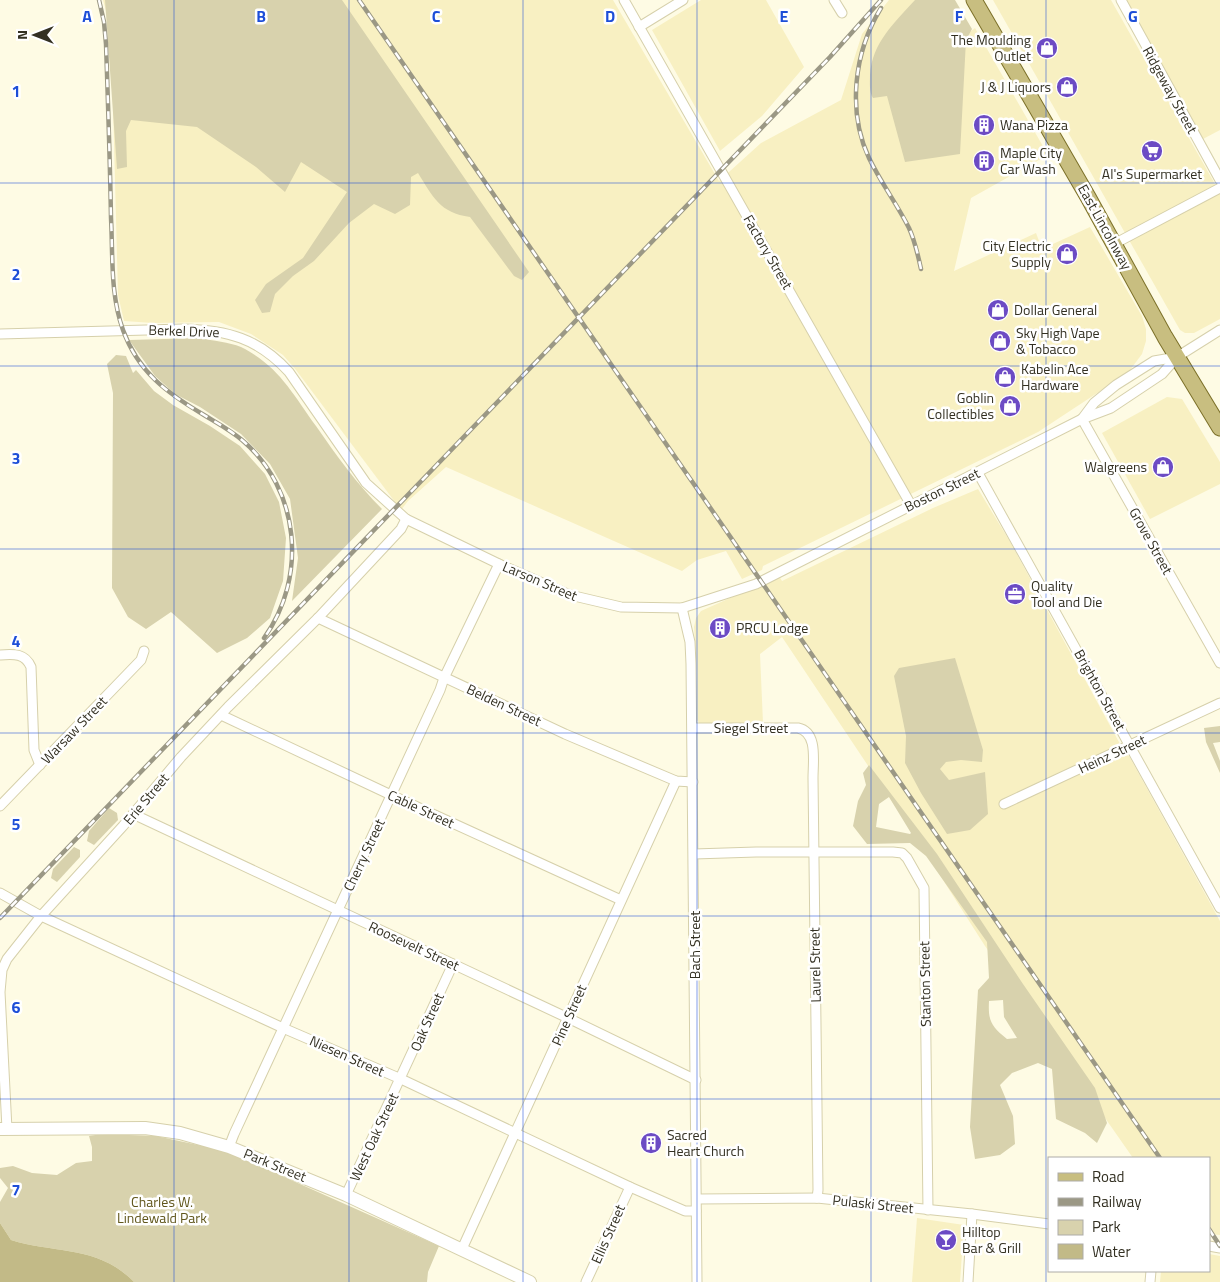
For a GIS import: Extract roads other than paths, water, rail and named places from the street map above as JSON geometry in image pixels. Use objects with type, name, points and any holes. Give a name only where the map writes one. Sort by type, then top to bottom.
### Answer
[{"type":"main road","name":"East Lincolnway","points":[[974,0],[1220,428]]},
{"type":"street","name":"Factory Street","points":[[624,0],[911,505]]},
{"type":"street","points":[[639,27],[683,0]]},
{"type":"street","points":[[834,0],[842,14]]},
{"type":"street","name":"Ridgeway Street","points":[[1121,0],[1220,180]]},
{"type":"street","points":[[1114,244],[1220,188]]},
{"type":"street","name":"Berkel Drive","points":[[0,334],[183,329],[206,330],[244,338],[277,358],[289,372],[366,483],[406,519]]},
{"type":"street","name":"Boston Street","points":[[682,608],[725,594],[763,573],[801,560],[978,473],[1082,419],[1111,408],[1162,374],[1178,356],[1220,330]]},
{"type":"street","name":"Boston Street","points":[[1082,419],[1094,403],[1116,385],[1154,361],[1178,356]]},
{"type":"street","name":"Grove Street","points":[[1082,419],[1220,663]]},
{"type":"street","name":"Brighton Street","points":[[978,473],[1220,908]]},
{"type":"street","name":"Larson Street","points":[[406,519],[499,564],[570,595],[621,606],[682,608]]},
{"type":"street","name":"Erie Street","points":[[4,1129],[0,992],[2,970],[20,942],[181,757],[318,618],[401,529],[406,519]]},
{"type":"street","name":"Cherry Street","points":[[229,1147],[444,678],[499,564]]},
{"type":"street","name":"Bach Street","points":[[682,608],[691,654],[693,728],[697,1282]]},
{"type":"street","name":"Belden Street","points":[[318,618],[567,735],[676,781],[693,782]]},
{"type":"street","name":"Warsaw Street","points":[[0,806],[141,660],[144,651]]},
{"type":"street","points":[[0,655],[17,654],[24,657],[31,667],[34,750],[40,765]]},
{"type":"street","name":"Heinz Street","points":[[1004,804],[1220,703]]},
{"type":"street","name":"Cable Street","points":[[221,715],[621,900]]},
{"type":"street","name":"Siegel Street","points":[[693,728],[798,728],[808,732]]},
{"type":"street","name":"Laurel Street","points":[[808,732],[812,745],[814,852],[818,1190],[816,1198]]},
{"type":"street","name":"Pine Street","points":[[462,1249],[676,781]]},
{"type":"street","name":"Roosevelt Street","points":[[132,814],[696,1080]]},
{"type":"street","points":[[694,854],[814,852]]},
{"type":"street","name":"Stanton Street","points":[[814,852],[902,853],[923,883],[928,1210]]},
{"type":"street","name":"Niesen Street","points":[[0,893],[42,916],[283,1028],[401,1079],[630,1187],[685,1211],[696,1211]]},
{"type":"street","name":"Oak Street","points":[[401,1079],[453,964]]},
{"type":"street","name":"West Oak Street","points":[[346,1195],[401,1079]]},
{"type":"street","name":"Park Street","points":[[4,1129],[145,1128],[180,1133],[229,1147],[346,1195],[530,1282]]},
{"type":"street","name":"Ellis Street","points":[[586,1282],[630,1187]]},
{"type":"street","name":"Pulaski Street","points":[[697,1199],[816,1198],[1048,1224]]},
{"type":"street","points":[[968,1282],[972,1214]]},
{"type":"water","points":[[0,1223],[11,1240],[91,1256],[120,1270],[134,1282],[0,1282]]},
{"type":"railway","points":[[99,0],[106,44],[113,274],[119,316],[129,345],[145,370],[166,390],[242,440],[261,460],[276,483],[286,508],[291,534],[292,561],[287,588],[278,614],[264,638]]},
{"type":"railway","points":[[359,0],[1159,1157]]},
{"type":"railway","points":[[0,918],[830,57],[881,0]]},
{"type":"railway","points":[[881,8],[872,25],[860,62],[856,101],[858,121],[862,140],[869,158],[911,233],[921,269]]},
{"type":"railway","points":[[1210,1231],[1220,1246]]},
{"type":"place","name":"The Moulding Outlet","points":[[1047,48]]},
{"type":"place","name":"J & J Liquors","points":[[1067,87]]},
{"type":"place","name":"Wana Pizza","points":[[984,125]]},
{"type":"place","name":"Al's Supermarket","points":[[1152,151]]},
{"type":"place","name":"Maple City Car Wash","points":[[984,161]]},
{"type":"place","name":"City Electric Supply","points":[[1067,254]]},
{"type":"place","name":"Dollar General","points":[[998,310]]},
{"type":"place","name":"Sky High Vape & Tobacco","points":[[1000,341]]},
{"type":"place","name":"Kabelin Ace Hardware","points":[[1005,377]]},
{"type":"place","name":"Goblin Collectibles","points":[[1010,406]]},
{"type":"place","name":"Walgreens","points":[[1163,467]]},
{"type":"place","name":"Quality Tool and Die","points":[[1015,594]]},
{"type":"place","name":"PRCU Lodge","points":[[720,628]]},
{"type":"place","name":"Sacred Heart Church","points":[[651,1143]]},
{"type":"place","name":"Hilltop Bar & Grill","points":[[946,1240]]},
{"type":"park label","name":"Charles W. Lindewald Park","points":[[162,1210]]}]
